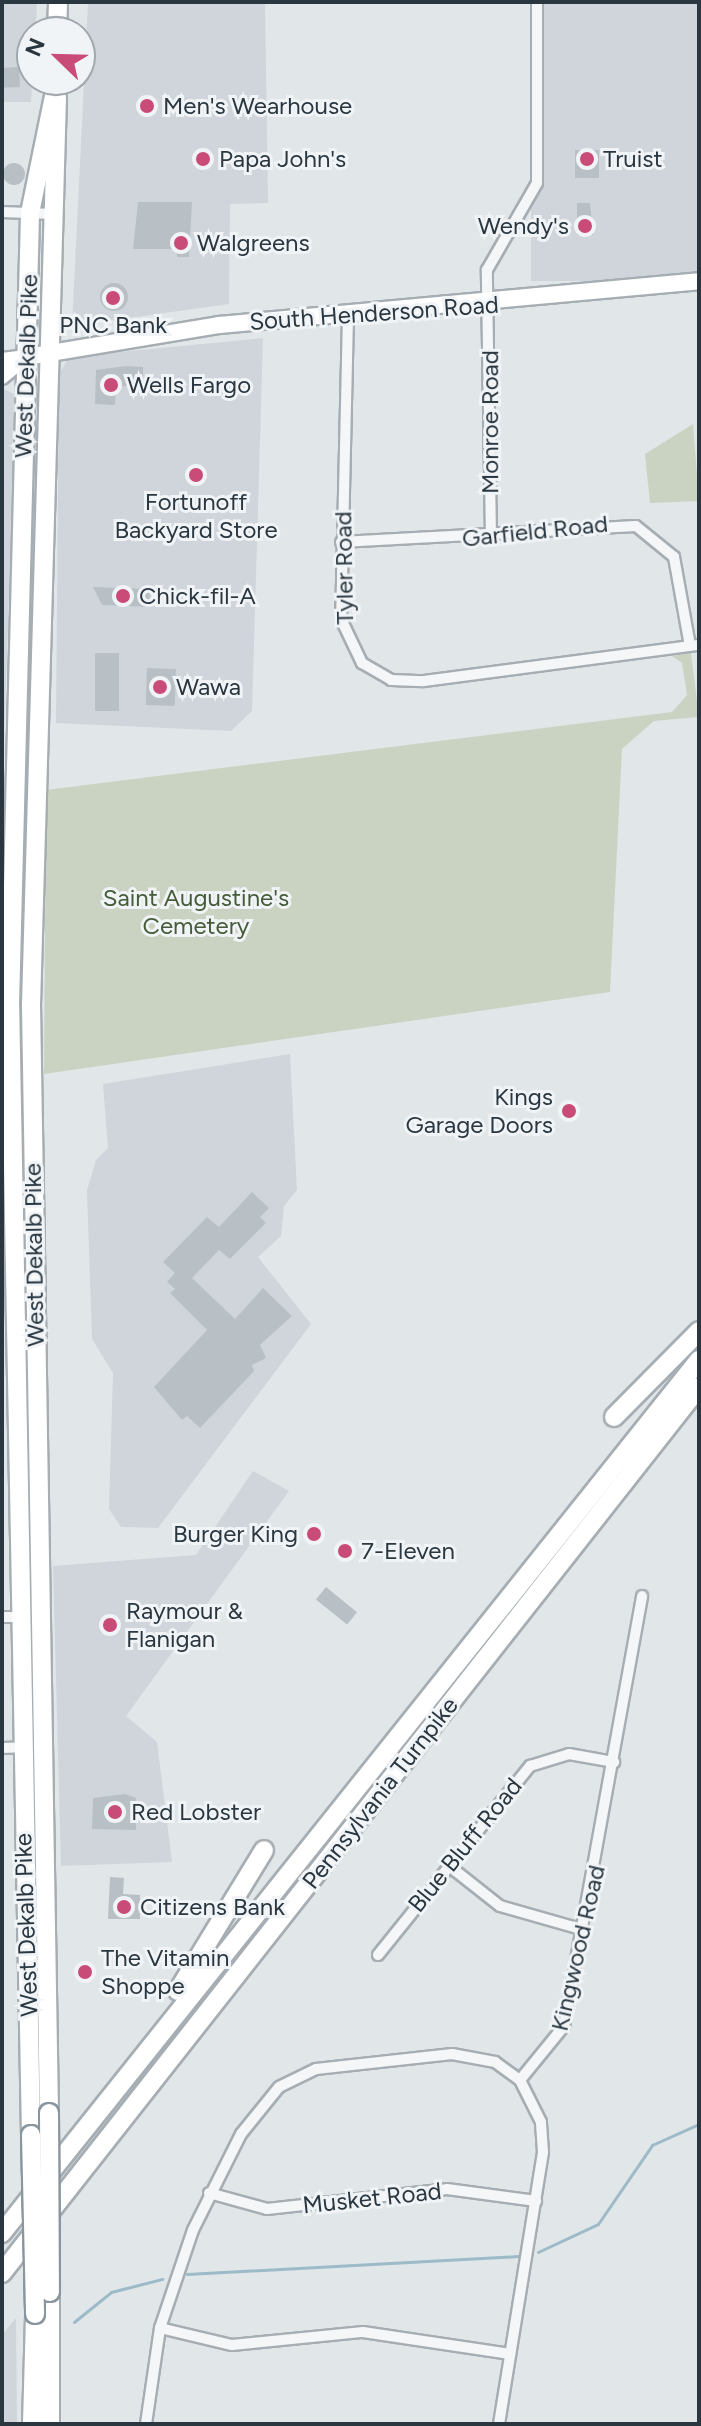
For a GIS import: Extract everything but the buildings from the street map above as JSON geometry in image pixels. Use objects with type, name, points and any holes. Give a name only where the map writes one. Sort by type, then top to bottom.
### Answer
[{"type":"highway","name":"West Dekalb Pike","points":[[32,2424],[35,2314],[6,1005],[20,633],[30,213],[53,96]]},
{"type":"highway","name":"West Dekalb Pike","points":[[50,2424],[49,2113],[31,1005],[56,96]]},
{"type":"highway","points":[[20,633],[28,698],[39,713]]},
{"type":"highway","points":[[17,700],[37,762]]},
{"type":"highway","points":[[614,1417],[699,1331]]},
{"type":"highway","name":"Pennsylvania Turnpike","points":[[2,2233],[115,2087],[699,1360]]},
{"type":"highway","name":"Pennsylvania Turnpike","points":[[2,2273],[699,1387]]},
{"type":"highway","points":[[115,2087],[264,1850]]},
{"type":"main road","name":"South Henderson Road","points":[[26,357],[49,347],[348,316],[489,306],[699,281]]},
{"type":"main road","points":[[2,360],[26,357]]},
{"type":"main road","points":[[2,377],[26,357]]},
{"type":"street","name":"Monroe Road","points":[[491,538],[491,259],[537,183],[537,2]]},
{"type":"street","points":[[2,212],[54,214]]},
{"type":"street","name":"Tyler Road","points":[[348,316],[341,542],[344,633],[362,663],[391,680],[694,645]]},
{"type":"street","name":"Garfield Road","points":[[341,542],[491,538],[620,522],[652,533],[681,574],[694,645]]},
{"type":"street","points":[[6,1005],[31,1005]]},
{"type":"street","name":"Kingwood Road","points":[[520,2080],[564,2026],[642,1596]]},
{"type":"street","points":[[2,1617],[21,1617]]},
{"type":"street","points":[[2,1748],[41,1746]]},
{"type":"street","name":"Blue Bluff Road","points":[[378,1955],[530,1766],[569,1754],[614,1762]]},
{"type":"street","points":[[448,1865],[500,1906],[581,1929]]},
{"type":"street","points":[[146,2424],[160,2328],[209,2193],[254,2115],[302,2073],[452,2054],[495,2062],[520,2080],[544,2136],[499,2424]]},
{"type":"street","name":"Musket Road","points":[[209,2193],[267,2209],[447,2189],[536,2201]]},
{"type":"street","points":[[160,2328],[232,2345],[363,2332],[510,2354]]},
{"type":"shaded area","points":[[2,2],[37,2],[36,16],[16,16],[16,96],[31,96],[31,102],[2,102]]},
{"type":"shaded area","points":[[88,2],[265,2],[268,203],[230,204],[229,304],[72,326],[83,96],[96,96],[96,16],[87,16]]},
{"type":"shaded area","points":[[531,2],[699,2],[699,281],[531,281]]},
{"type":"shaded area","points":[[263,338],[252,711],[231,731],[56,723],[59,374],[69,357]]},
{"type":"shaded area","points":[[2,388],[16,395],[2,797]]},
{"type":"shaded area","points":[[290,1054],[297,1190],[284,1206],[281,1236],[258,1257],[311,1324],[158,1528],[121,1527],[109,1509],[113,1373],[92,1339],[87,1190],[96,1160],[108,1148],[103,1084]]},
{"type":"shaded area","points":[[253,1471],[289,1491],[126,1716],[157,1742],[172,1862],[61,1866],[53,1566],[196,1555]]},
{"type":"shaded area","points":[[16,2318],[17,2424],[2,2424],[2,2335]]},
{"type":"green space","points":[[693,424],[699,501],[650,503],[645,454]]},
{"type":"green space","name":"Saint Augustine's Cemetery","points":[[691,653],[699,717],[654,721],[622,749],[610,992],[44,1074],[46,790],[672,712],[687,695],[682,663],[672,656]]},
{"type":"waterway","points":[[538,2252],[598,2224],[652,2145],[699,2124]]},
{"type":"waterway","points":[[187,2274],[518,2256]]},
{"type":"waterway","points":[[74,2322],[111,2292],[162,2279]]},
{"type":"place","name":"Men's Wearhouse","points":[[147,106]]},
{"type":"place","name":"Papa John's","points":[[203,159]]},
{"type":"place","name":"Truist","points":[[587,159]]},
{"type":"place","name":"Wendy's","points":[[585,226]]},
{"type":"place","name":"Walgreens","points":[[181,243]]},
{"type":"place","name":"PNC Bank","points":[[113,298]]},
{"type":"place","name":"Wells Fargo","points":[[111,385]]},
{"type":"place","name":"Fortunoff Backyard Store","points":[[196,475]]},
{"type":"place","name":"Chick-fil-A","points":[[123,596]]},
{"type":"place","name":"Wawa","points":[[160,687]]},
{"type":"place","name":"Kings Garage Doors","points":[[569,1111]]},
{"type":"place","name":"Burger King","points":[[314,1534]]},
{"type":"place","name":"7-Eleven","points":[[345,1551]]},
{"type":"place","name":"Raymour & Flanigan","points":[[110,1625]]},
{"type":"place","name":"Red Lobster","points":[[115,1812]]},
{"type":"place","name":"Citizens Bank","points":[[124,1907]]},
{"type":"place","name":"The Vitamin Shoppe","points":[[85,1972]]}]
